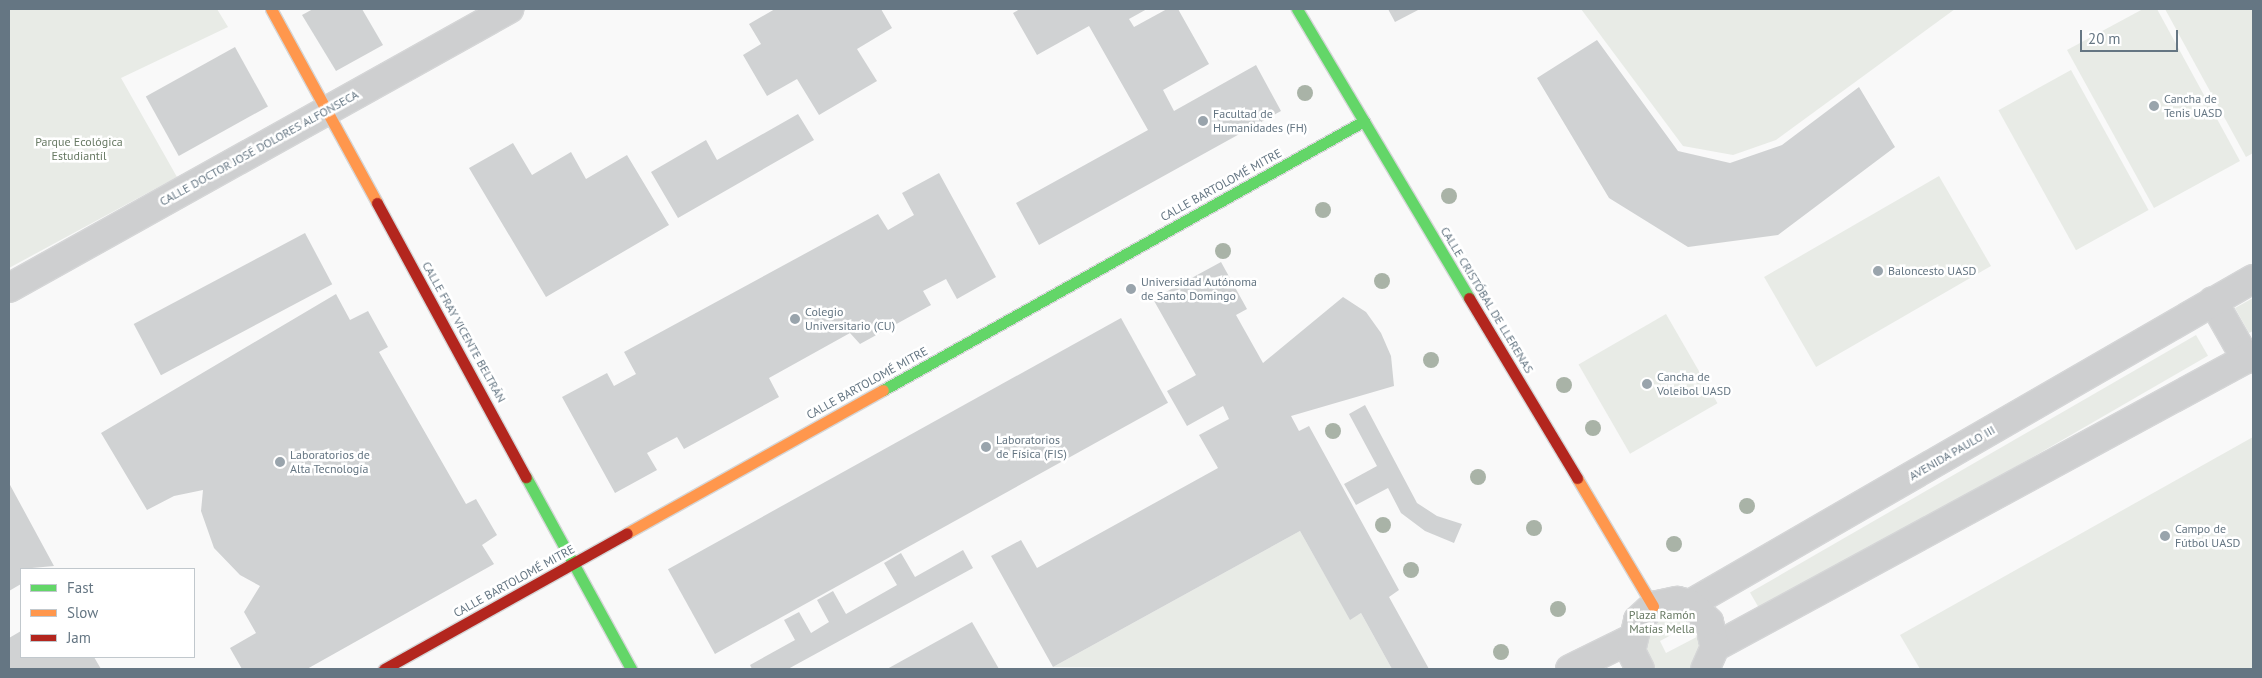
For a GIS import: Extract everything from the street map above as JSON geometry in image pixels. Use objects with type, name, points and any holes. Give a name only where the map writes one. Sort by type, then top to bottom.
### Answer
[{"type":"street","name":"CALLE FRAY VICENTE BELTRÁN","points":[[271,9],[631,669]]},
{"type":"street","name":"CALLE DOCTOR JOSÉ DOLORES ALFONSECA","points":[[9,288],[510,9]]},
{"type":"street","name":"CALLE CRISTÓBAL DE LLERENAS","points":[[1297,9],[1653,606]]},
{"type":"street","name":"CALLE BARTOLOMÉ MITRE","points":[[384,669],[1364,121]]},
{"type":"street","name":"AVENIDA PAULO III","points":[[1690,604],[2253,279]]},
{"type":"street","points":[[1640,669],[1631,639],[1638,620],[1653,606],[1677,601],[1690,604],[1709,622],[1710,658],[2250,357],[2213,301]]},
{"type":"street","points":[[1570,669],[1631,639]]},
{"type":"green space","name":"Parque Ecológica Estudiantíl","points":[[9,9],[217,9],[228,27],[121,78],[177,177],[9,268]]},
{"type":"green space","points":[[1581,9],[1955,9],[1776,140],[1733,155],[1683,146]]},
{"type":"green space","name":"Cancha de Tenis UASD","points":[[2143,9],[2157,9],[2240,161],[2154,208],[2067,50]]},
{"type":"green space","points":[[2165,9],[2253,9],[2253,153],[2246,157]]},
{"type":"green space","points":[[2071,70],[2149,210],[2076,250],[1998,110]]},
{"type":"green space","name":"Baloncesto UASD","points":[[1939,176],[1991,266],[1816,367],[1764,277]]},
{"type":"green space","points":[[2253,298],[2253,331],[2249,333],[2235,308]]},
{"type":"green space","name":"Cancha de Voleibol UASD","points":[[1666,314],[1718,403],[1630,454],[1579,364]]},
{"type":"green space","points":[[2196,335],[2208,356],[1762,613],[1750,592]]},
{"type":"green space","name":"Campo de Fútbol UASD","points":[[2253,437],[2253,669],[1920,669],[1900,635]]},
{"type":"green space","points":[[1300,531],[1350,619],[1361,613],[1392,669],[1053,667]]},
{"type":"green space","name":"Plaza Ramón Matías Mella","points":[[1653,608],[1705,617],[1660,641],[1666,653],[1712,629],[1705,669],[1644,669],[1637,627]]},
{"type":"building","points":[[313,9],[362,9],[383,45],[336,71],[302,15]]},
{"type":"building","points":[[775,9],[881,9],[892,28],[857,49],[877,81],[819,115],[797,79],[767,96],[743,55],[761,44],[749,24]]},
{"type":"building","name":"Facultad de Humanidades (FH)","points":[[1020,9],[1147,9],[1129,19],[1134,27],[1167,9],[1178,9],[1209,64],[1163,90],[1174,111],[1256,65],[1281,111],[1039,245],[1016,203],[1148,130],[1089,26],[1037,55],[1013,13]]},
{"type":"building","points":[[1388,9],[1420,9],[1395,22]]},
{"type":"building","points":[[1597,40],[1678,151],[1730,163],[1782,145],[1859,87],[1895,147],[1778,235],[1688,247],[1609,198],[1537,78]]},
{"type":"building","points":[[235,47],[268,106],[179,156],[146,96]]},
{"type":"building","points":[[798,114],[814,140],[678,218],[651,172],[706,140],[717,160]]},
{"type":"building","points":[[513,143],[532,175],[571,152],[586,179],[627,155],[669,225],[546,297],[469,168]]},
{"type":"building","name":"Colegio Universitario (CU)","points":[[939,173],[996,277],[957,299],[946,279],[923,291],[931,305],[860,344],[850,333],[769,378],[779,397],[684,449],[677,437],[647,453],[657,470],[615,493],[562,397],[607,373],[614,386],[636,374],[624,352],[878,214],[888,230],[914,215],[902,193]]},
{"type":"building","points":[[305,233],[332,284],[161,375],[134,324]]},
{"type":"building","points":[[1221,262],[1247,309],[1236,315],[1263,363],[1343,297],[1366,312],[1381,333],[1391,356],[1394,386],[1291,416],[1299,431],[1309,426],[1399,590],[1389,597],[1429,669],[1392,669],[1361,613],[1350,620],[1300,531],[1053,667],[991,556],[1021,540],[1037,568],[1218,468],[1199,435],[1229,419],[1223,406],[1187,426],[1167,391],[1196,375],[1153,299]]},
{"type":"building","name":"Laboratorios de Alta Tecnología","points":[[336,294],[350,320],[368,311],[388,347],[379,352],[466,504],[476,499],[497,535],[482,545],[494,564],[307,669],[242,669],[230,648],[256,633],[244,612],[260,586],[240,575],[214,548],[201,511],[203,490],[174,496],[147,510],[101,433]]},
{"type":"building","name":"Laboratorios de Física (FIS)","points":[[1121,318],[1168,403],[715,654],[668,569]]},
{"type":"building","points":[[1365,405],[1417,503],[1437,516],[1462,524],[1454,543],[1425,531],[1401,513],[1388,488],[1356,505],[1344,484],[1377,466],[1349,414]]},
{"type":"building","points":[[9,483],[54,566],[20,568],[20,585],[9,591]]},
{"type":"building","points":[[963,550],[973,568],[788,669],[752,669],[750,665],[795,640],[784,620],[799,612],[811,633],[829,622],[817,600],[833,591],[846,614],[897,585],[884,563],[901,553],[915,577]]},
{"type":"building","points":[[972,622],[999,669],[887,669]]},
{"type":"building","points":[[20,632],[20,658],[95,658],[101,669],[9,669],[9,638]]},
{"type":"traffic: fast","points":[[1297,9],[1469,298]]},
{"type":"traffic: fast","points":[[883,390],[1364,121]]},
{"type":"traffic: fast","points":[[526,477],[631,669]]},
{"type":"traffic: slow","points":[[271,9],[377,203]]},
{"type":"traffic: slow","points":[[627,533],[883,390]]},
{"type":"traffic: slow","points":[[1577,478],[1653,606]]},
{"type":"traffic: jam","points":[[377,203],[526,477]]},
{"type":"traffic: jam","points":[[1469,298],[1577,478]]},
{"type":"traffic: jam","points":[[384,669],[627,533]]},
{"type":"place","name":"Cancha de Tenis UASD","points":[[2154,106]]},
{"type":"place","name":"Facultad de Humanidades (FH)","points":[[1203,121]]},
{"type":"place","name":"Baloncesto UASD","points":[[1878,271]]},
{"type":"place","name":"Universidad Autónoma de Santo Domingo","points":[[1131,289]]},
{"type":"place","name":"Colegio Universitario (CU)","points":[[795,319]]},
{"type":"place","name":"Cancha de Voleibol UASD","points":[[1647,384]]},
{"type":"place","name":"Laboratorios de Física (FIS)","points":[[986,447]]},
{"type":"place","name":"Laboratorios de Alta Tecnología","points":[[280,462]]},
{"type":"place","name":"Campo de Fútbol UASD","points":[[2165,536]]}]
